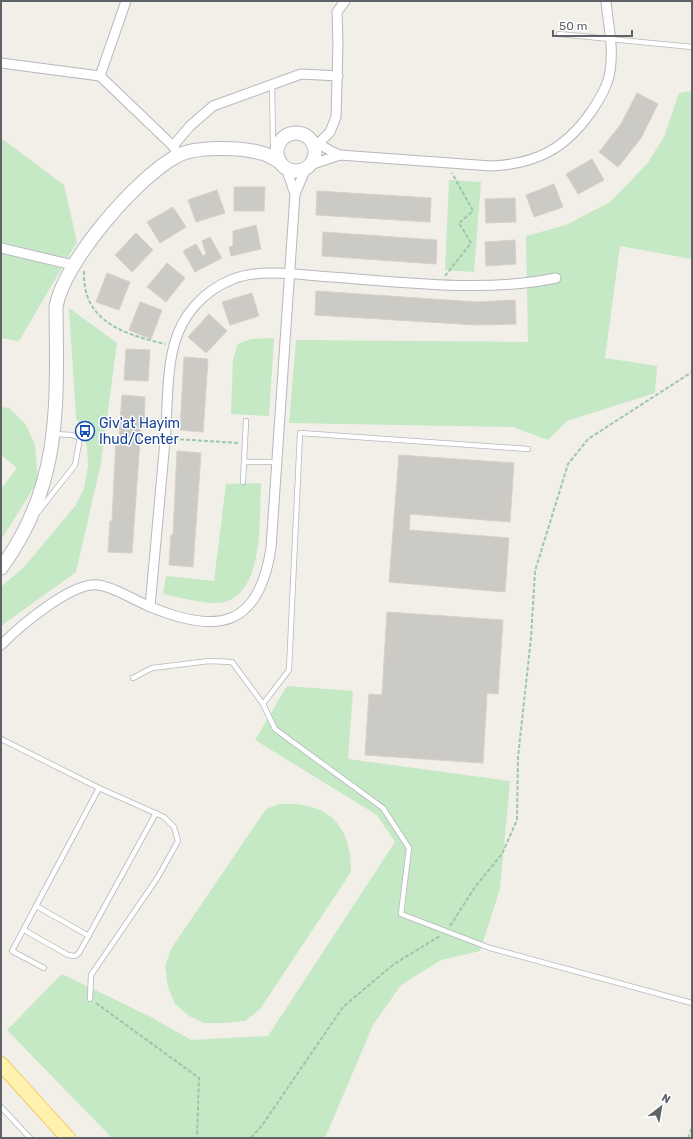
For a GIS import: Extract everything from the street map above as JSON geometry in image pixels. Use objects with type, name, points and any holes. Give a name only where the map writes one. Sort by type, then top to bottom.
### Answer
[{"type":"main road","points":[[1,1064],[68,1138]]},
{"type":"street","points":[[100,76],[126,1]]},
{"type":"street","points":[[314,141],[330,132],[336,117],[338,76],[337,12],[345,1]]},
{"type":"street","points":[[1,63],[100,76],[176,150],[253,151],[269,156],[295,171],[340,155],[491,166],[507,165],[526,162],[559,146],[585,121],[605,88],[610,72],[610,40],[606,1]]},
{"type":"street","points":[[1,568],[28,526],[41,492],[54,434],[57,393],[56,307],[58,295],[105,223],[139,184],[176,150],[190,126],[213,106],[301,74],[338,76]]},
{"type":"street","points":[[253,151],[277,142],[286,135],[298,133],[340,155]]},
{"type":"street","points":[[1,645],[46,607],[82,587],[98,585],[128,596],[150,607],[189,621],[209,623],[228,619],[240,614],[250,604],[258,592],[268,566],[277,462],[295,194],[315,154],[314,141]]},
{"type":"street","points":[[277,142],[276,151],[295,194]]},
{"type":"street","points":[[1,248],[78,266]]},
{"type":"street","points":[[150,607],[169,385],[174,347],[180,327],[188,313],[202,298],[216,288],[233,279],[249,275],[290,274],[440,284],[503,286],[526,284],[556,278]]},
{"type":"lane","points":[[559,34],[692,47]]},
{"type":"lane","points":[[272,84],[277,142]]},
{"type":"lane","points":[[243,482],[246,421]]},
{"type":"lane","points":[[28,526],[75,464],[80,438],[72,435],[54,434]]},
{"type":"lane","points":[[263,704],[289,670],[300,434],[528,449]]},
{"type":"lane","points":[[244,462],[277,462]]},
{"type":"lane","points":[[133,678],[152,668],[209,662],[232,662],[263,704],[275,730],[383,808],[409,848],[401,914],[490,948],[692,1003]]},
{"type":"lane","points":[[1,739],[98,788],[164,817],[174,827],[178,841],[158,877],[91,975],[90,999]]},
{"type":"lane","points":[[44,968],[12,951],[98,788]]},
{"type":"lane","points":[[24,930],[68,955],[75,956],[79,953],[156,813]]},
{"type":"lane","points":[[36,906],[88,936]]},
{"type":"lane","points":[[1,1107],[30,1138]]},
{"type":"path","points":[[440,284],[471,243],[459,223],[473,211],[447,163]]},
{"type":"path","points":[[78,266],[87,296],[96,314],[117,328],[133,336],[174,347]]},
{"type":"path","points":[[251,1138],[263,1124],[344,1007],[394,964],[447,931],[475,887],[502,854],[517,820],[518,757],[531,638],[535,571],[568,464],[588,439],[692,372]]},
{"type":"path","points":[[165,439],[245,444]]},
{"type":"path","points":[[90,999],[199,1078],[197,1138]]},
{"type":"path","points":[[688,1138],[692,1128]]},
{"type":"green space","points":[[692,91],[692,259],[620,246],[605,358],[657,366],[655,393],[567,421],[548,440],[513,427],[289,423],[296,340],[528,342],[526,236],[566,225],[610,202],[647,164],[664,137],[679,93]]},
{"type":"green space","points":[[1,138],[64,185],[77,242],[19,341],[1,338]]},
{"type":"green space","points":[[449,180],[481,182],[474,272],[445,270]]},
{"type":"green space","points":[[69,308],[117,343],[101,463],[76,572],[1,626],[1,587],[25,566],[76,505],[84,488],[88,466],[87,446],[76,417]]},
{"type":"green space","points":[[274,338],[269,416],[231,414],[233,359],[238,344],[251,339]]},
{"type":"green space","points":[[1,407],[9,408],[26,425],[35,445],[38,481],[1,540],[1,489],[17,468],[1,455]]},
{"type":"green space","points":[[261,483],[259,537],[256,557],[251,576],[242,590],[230,600],[212,603],[194,601],[163,594],[166,576],[214,581],[226,484]]},
{"type":"green space","points":[[287,686],[353,691],[348,759],[510,781],[500,889],[480,951],[441,960],[401,985],[373,1025],[325,1138],[112,1138],[7,1030],[62,974],[151,1017],[191,1040],[268,1036],[395,842],[377,815],[255,740]]},
{"type":"green space","points":[[279,804],[296,804],[310,807],[323,812],[333,819],[341,828],[346,840],[350,855],[351,872],[260,1009],[245,1021],[204,1023],[189,1016],[175,1004],[168,987],[165,966],[171,949],[266,809]]},
{"type":"building","points":[[637,93],[658,104],[641,138],[618,167],[599,152],[621,124]]},
{"type":"building","points":[[592,159],[604,180],[578,194],[566,174]]},
{"type":"building","points":[[554,184],[563,207],[534,217],[526,195]]},
{"type":"building","points":[[234,187],[265,187],[264,211],[234,211]]},
{"type":"building","points":[[217,190],[225,213],[196,222],[188,200]]},
{"type":"building","points":[[317,191],[431,198],[430,222],[316,215]]},
{"type":"building","points":[[515,198],[516,222],[486,223],[485,199]]},
{"type":"building","points":[[173,207],[186,227],[160,243],[147,222]]},
{"type":"building","points":[[256,225],[261,249],[231,256],[229,247],[233,246],[233,231]]},
{"type":"building","points":[[323,232],[437,240],[436,264],[322,256]]},
{"type":"building","points":[[136,233],[153,250],[132,272],[115,255]]},
{"type":"building","points":[[210,237],[222,258],[195,272],[183,251],[196,244],[203,256],[206,254],[202,241]]},
{"type":"building","points":[[515,240],[516,264],[486,266],[485,242]]},
{"type":"building","points":[[167,263],[185,278],[166,302],[147,287]]},
{"type":"building","points":[[107,273],[130,282],[119,310],[96,302]]},
{"type":"building","points":[[316,291],[477,302],[515,300],[516,324],[477,325],[315,315]]},
{"type":"building","points":[[252,293],[259,316],[230,325],[222,302]]},
{"type":"building","points":[[140,302],[162,310],[151,339],[129,330]]},
{"type":"building","points":[[209,314],[227,331],[206,353],[188,337]]},
{"type":"building","points":[[126,349],[150,350],[148,381],[124,380]]},
{"type":"building","points":[[184,357],[208,359],[203,432],[180,430]]},
{"type":"building","points":[[122,395],[145,397],[144,427],[141,427],[132,553],[108,552],[110,521],[112,521],[116,437],[119,437]]},
{"type":"building","points":[[177,451],[201,453],[193,567],[169,565],[171,535],[173,535]]},
{"type":"building","points":[[399,455],[514,463],[510,522],[410,514],[409,530],[509,538],[505,592],[389,582]]},
{"type":"building","points":[[387,612],[503,620],[498,694],[487,693],[483,763],[365,755],[369,694],[382,695]]},
{"type":"place","name":"Giv'at Hayim Ihud/Center","points":[[85,431]]}]
